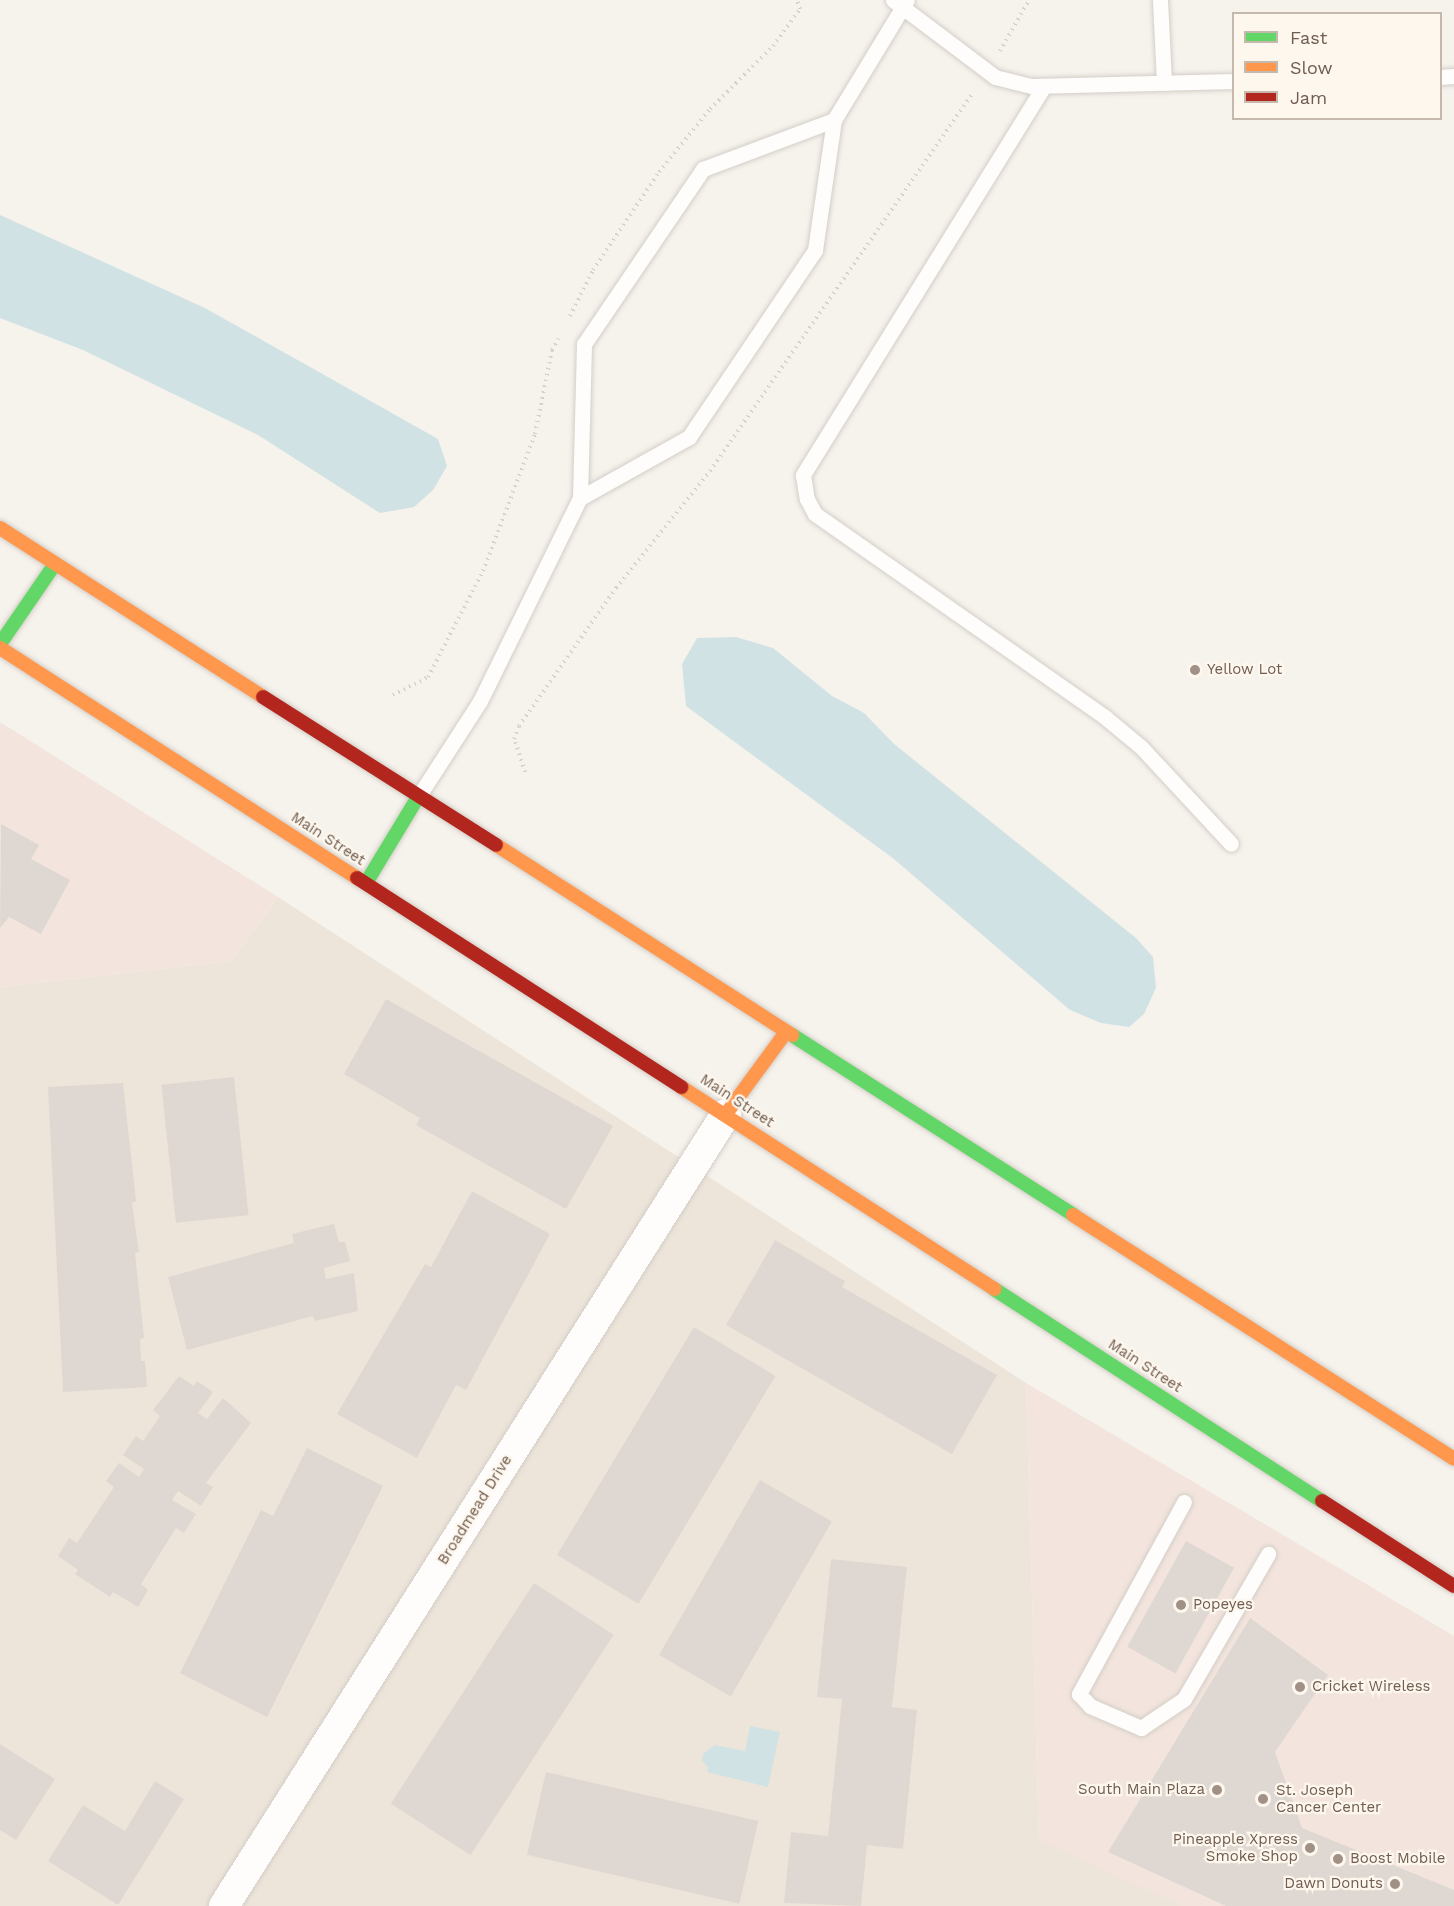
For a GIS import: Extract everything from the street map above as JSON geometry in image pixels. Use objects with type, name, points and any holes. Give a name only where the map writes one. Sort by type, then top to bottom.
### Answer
[{"type":"main road","points":[[0,528],[1454,1459]]},
{"type":"main road","points":[[0,646],[55,564]]},
{"type":"main road","name":"Main Street","points":[[0,646],[1454,1586]]},
{"type":"main road","points":[[366,883],[418,797]]},
{"type":"main road","points":[[726,1114],[786,1032]]},
{"type":"street","name":"Broadmead Drive","points":[[224,1906],[726,1114]]},
{"type":"lane","points":[[1160,0],[1164,83]]},
{"type":"lane","points":[[580,498],[689,437],[815,250],[834,120],[901,2],[988,72],[1032,86],[1232,81]]},
{"type":"lane","points":[[1044,86],[802,476],[807,499],[815,514],[1107,718],[1141,747],[1232,844]]},
{"type":"lane","points":[[418,797],[480,701],[580,498],[584,344],[703,169],[834,120]]},
{"type":"lane","points":[[1184,1502],[1079,1694],[1090,1706],[1141,1728],[1184,1699],[1268,1554]]},
{"type":"path","points":[[525,772],[514,739],[519,726],[615,588],[710,471],[988,72],[1029,0]]},
{"type":"shaded area","points":[[0,215],[205,308],[438,439],[447,466],[433,490],[414,507],[380,513],[258,435],[83,350],[0,318]]},
{"type":"shaded area","points":[[736,637],[773,648],[832,696],[864,713],[894,744],[1136,938],[1153,957],[1156,988],[1144,1014],[1129,1027],[1101,1023],[1070,1010],[894,859],[686,706],[682,664],[697,638]]},
{"type":"shaded area","points":[[0,722],[278,897],[232,961],[0,987]]},
{"type":"shaded area","points":[[278,897],[1026,1383],[1039,1840],[1193,1906],[0,1906],[0,987],[232,961]]},
{"type":"shaded area","points":[[1026,1383],[1454,1636],[1454,1906],[1182,1906],[1039,1840]]},
{"type":"shaded area","points":[[750,1726],[780,1732],[768,1787],[707,1772],[708,1767],[702,1761],[703,1754],[715,1745],[745,1751]]},
{"type":"building","points":[[1,824],[39,845],[31,859],[70,880],[41,934],[9,917],[0,928]]},
{"type":"building","points":[[386,999],[613,1126],[566,1209],[416,1125],[420,1118],[344,1074]]},
{"type":"building","points":[[234,1077],[249,1215],[176,1223],[161,1085]]},
{"type":"building","points":[[123,1083],[136,1201],[132,1203],[139,1252],[135,1253],[144,1338],[140,1339],[141,1361],[145,1361],[147,1387],[63,1392],[48,1087]]},
{"type":"building","points":[[472,1191],[550,1234],[466,1390],[456,1385],[417,1458],[337,1414],[425,1264],[431,1267]]},
{"type":"building","points":[[334,1224],[339,1242],[345,1242],[350,1261],[324,1268],[326,1279],[354,1273],[358,1311],[315,1321],[313,1316],[187,1350],[168,1277],[294,1243],[292,1234]]},
{"type":"building","points":[[775,1240],[845,1281],[842,1287],[997,1375],[952,1454],[726,1325]]},
{"type":"building","points":[[694,1327],[775,1376],[638,1604],[557,1555]]},
{"type":"building","points":[[179,1376],[194,1386],[197,1381],[213,1392],[198,1413],[207,1419],[223,1398],[251,1423],[206,1483],[213,1487],[201,1506],[178,1491],[172,1500],[196,1514],[184,1533],[176,1528],[141,1584],[148,1590],[138,1607],[113,1592],[110,1597],[75,1574],[78,1570],[58,1556],[69,1538],[77,1543],[114,1487],[106,1481],[119,1463],[139,1477],[144,1469],[123,1455],[136,1436],[143,1441],[160,1416],[153,1410]]},
{"type":"building","points":[[307,1448],[383,1486],[267,1717],[180,1673],[261,1510],[273,1516]]},
{"type":"building","points":[[760,1480],[832,1522],[731,1696],[659,1655]]},
{"type":"building","points":[[1186,1541],[1234,1568],[1175,1673],[1127,1647]]},
{"type":"building","points":[[831,1559],[907,1567],[892,1707],[917,1710],[903,1849],[867,1845],[861,1906],[784,1903],[791,1832],[828,1836],[842,1699],[817,1697]]},
{"type":"building","points":[[534,1583],[614,1635],[470,1855],[391,1804]]},
{"type":"building","name":"South Main Plaza","points":[[1250,1618],[1328,1675],[1275,1752],[1302,1828],[1454,1890],[1454,1906],[1226,1906],[1108,1852]]},
{"type":"building","points":[[0,1744],[55,1779],[16,1840],[0,1830]]},
{"type":"building","points":[[546,1772],[758,1821],[739,1904],[527,1855]]},
{"type":"building","points":[[155,1781],[184,1799],[118,1905],[48,1861],[83,1805],[125,1831]]},
{"type":"traffic: fast","points":[[0,644],[55,564]]},
{"type":"traffic: fast","points":[[366,883],[418,797]]},
{"type":"traffic: fast","points":[[792,1035],[1073,1215]]},
{"type":"traffic: fast","points":[[994,1289],[1322,1501]]},
{"type":"traffic: slow","points":[[0,528],[263,697]]},
{"type":"traffic: slow","points":[[0,648],[357,878]]},
{"type":"traffic: slow","points":[[496,845],[792,1035]]},
{"type":"traffic: slow","points":[[726,1114],[786,1032]]},
{"type":"traffic: slow","points":[[681,1087],[994,1289]]},
{"type":"traffic: slow","points":[[1073,1215],[1454,1459]]},
{"type":"traffic: jam","points":[[263,697],[496,845]]},
{"type":"traffic: jam","points":[[357,878],[681,1087]]},
{"type":"traffic: jam","points":[[1322,1501],[1454,1586]]},
{"type":"place","name":"Yellow Lot","points":[[1195,670]]},
{"type":"place","name":"Popeyes","points":[[1181,1605]]},
{"type":"place","name":"Cricket Wireless","points":[[1300,1687]]},
{"type":"place","name":"South Main Plaza","points":[[1217,1790]]},
{"type":"place","name":"St. Joseph Cancer Center","points":[[1263,1799]]},
{"type":"place","name":"Pineapple Xpress Smoke Shop","points":[[1310,1848]]},
{"type":"place","name":"Boost Mobile","points":[[1338,1859]]},
{"type":"place","name":"Dawn Donuts","points":[[1395,1884]]}]
